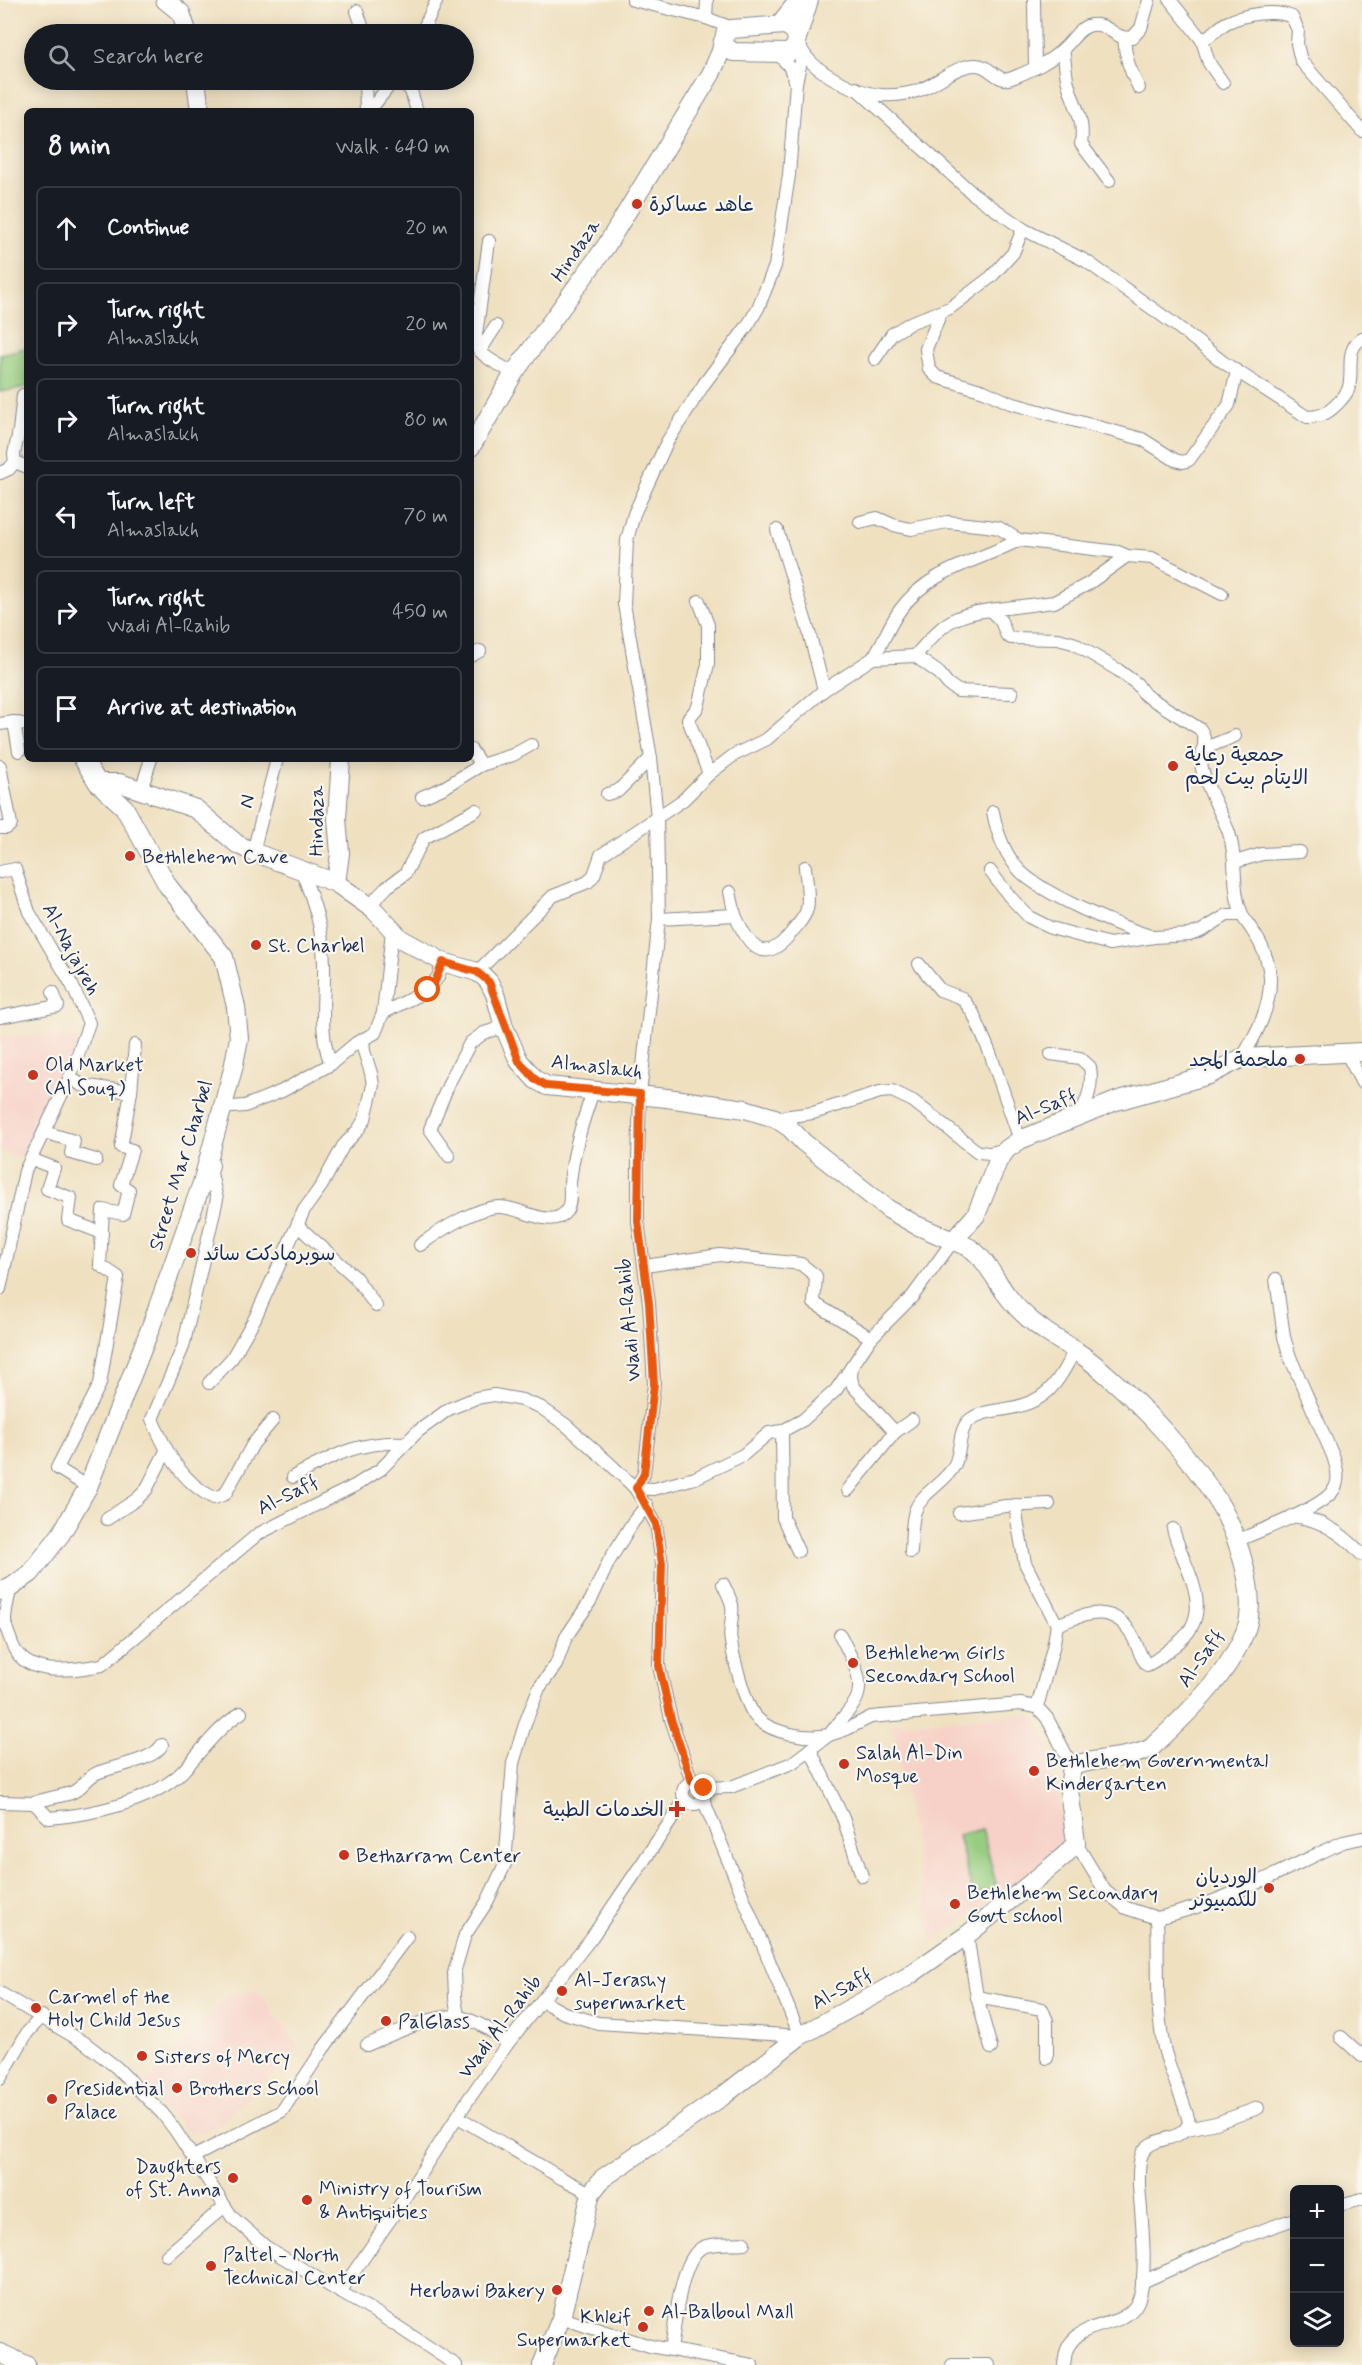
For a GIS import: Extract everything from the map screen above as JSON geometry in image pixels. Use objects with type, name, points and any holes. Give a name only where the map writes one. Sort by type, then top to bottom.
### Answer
[{"type":"street","points":[[165,0],[181,6],[186,24]]},
{"type":"street","points":[[426,24],[437,0]]},
{"type":"street","points":[[633,0],[709,20],[733,33],[777,25],[789,26],[800,38],[811,63],[827,75],[856,88],[880,95],[918,90],[963,68],[975,65],[987,68],[1003,79],[1009,79],[1035,68],[1063,49],[1079,31],[1089,25],[1104,27],[1124,38],[1137,35],[1149,0]]},
{"type":"street","points":[[707,0],[709,20]]},
{"type":"street","points":[[777,25],[799,0]]},
{"type":"street","points":[[733,33],[729,51],[778,54],[792,51],[800,38],[809,0]]},
{"type":"street","points":[[1034,0],[1035,68]]},
{"type":"street","points":[[1170,0],[1202,40],[1209,63],[1223,83]]},
{"type":"street","points":[[357,10],[362,24]]},
{"type":"street","points":[[1202,40],[1226,23],[1251,15],[1283,13],[1292,17],[1298,30],[1297,44],[1301,61],[1362,131]]},
{"type":"street","name":"Hindaza","points":[[474,439],[514,373],[606,246],[711,74],[721,51],[733,33]]},
{"type":"street","name":"Wadi Al-Rahib","points":[[636,1488],[644,1474],[654,1384],[645,1266],[638,1221],[640,1094],[659,919],[657,818],[651,758],[624,604],[627,540],[634,514],[667,442],[704,384],[748,325],[767,288],[775,266],[789,175],[800,38]]},
{"type":"street","points":[[1124,38],[1128,62],[1139,88]]},
{"type":"street","points":[[1063,49],[1068,82],[1082,118],[1081,144],[1109,181]]},
{"type":"street","name":"Hindaza","points":[[711,74],[740,52]]},
{"type":"street","points":[[778,54],[796,76],[827,75]]},
{"type":"street","points":[[856,88],[964,186],[1023,229],[1086,261],[1237,371],[1306,417],[1324,415],[1346,394],[1349,388],[1350,352],[1356,342],[1362,338]]},
{"type":"street","points":[[197,90],[200,108]]},
{"type":"street","points":[[366,90],[367,108]]},
{"type":"street","points":[[370,108],[385,90]]},
{"type":"street","points":[[410,90],[416,108]]},
{"type":"street","points":[[875,359],[892,334],[912,322],[950,308],[1002,266],[1013,253],[1023,229]]},
{"type":"street","points":[[489,241],[476,346],[514,373]]},
{"type":"street","points":[[941,312],[926,349],[928,369],[937,377],[984,391],[1010,403],[1142,439],[1175,460],[1183,462],[1189,460],[1225,411],[1234,388],[1237,371]]},
{"type":"street","points":[[480,351],[496,326]]},
{"type":"street","points":[[0,473],[9,469],[15,462],[14,454],[23,395]]},
{"type":"street","points":[[15,462],[24,466]]},
{"type":"street","points":[[860,522],[877,518],[910,529],[947,522],[987,526],[999,528],[1019,540],[1152,558],[1222,594]]},
{"type":"street","points":[[777,530],[809,632],[824,690]]},
{"type":"street","points":[[98,783],[120,783],[196,809],[231,839],[253,852],[336,883],[369,906],[401,939],[443,962],[477,972],[553,896],[588,882],[594,875],[601,855],[682,800],[709,774],[734,755],[767,739],[824,690],[873,658],[900,609],[933,578],[965,561],[1019,540]]},
{"type":"street","points":[[915,656],[947,622],[971,613],[1054,602],[1088,584],[1127,556]]},
{"type":"street","points":[[699,601],[708,625],[708,664],[699,707],[688,720],[709,774]]},
{"type":"street","points":[[990,610],[995,613],[1004,631],[1011,638],[1058,639],[1092,652],[1137,684],[1144,695],[1200,729],[1204,735],[1201,766],[1229,832],[1242,915],[1261,946],[1270,970],[1268,998],[1259,1030],[1242,1058]]},
{"type":"street","points":[[873,658],[915,656],[939,673],[958,691],[1012,693]]},
{"type":"street","points":[[0,724],[14,722],[24,724]]},
{"type":"street","points":[[14,722],[20,751]]},
{"type":"street","points":[[1203,749],[1235,736]]},
{"type":"street","points":[[422,797],[445,787],[481,765],[513,755],[531,745]]},
{"type":"street","points":[[474,754],[481,765]]},
{"type":"street","points":[[607,794],[618,791],[651,758]]},
{"type":"street","name":"Street Mar Charbel","points":[[5,1589],[31,1573],[62,1534],[88,1486],[150,1329],[202,1183],[233,1069],[239,1038],[236,1007],[224,957],[168,886],[124,807],[98,783],[85,762]]},
{"type":"street","points":[[141,790],[149,762]]},
{"type":"street","name":"N","points":[[253,852],[276,762]]},
{"type":"street","name":"Hindaza","points":[[336,883],[340,853],[337,796],[341,762]]},
{"type":"street","points":[[0,766],[11,825],[7,828],[0,828]]},
{"type":"street","points":[[369,906],[387,887],[405,874],[424,838],[476,810]]},
{"type":"street","points":[[993,812],[996,828],[1006,851],[1022,873],[1080,907],[1154,937]]},
{"type":"street","points":[[1235,862],[1262,854],[1300,852]]},
{"type":"street","points":[[730,892],[735,915],[743,934],[756,949],[765,952],[774,950],[803,918],[808,907],[805,867]]},
{"type":"street","name":"Al-Najajreh","points":[[0,872],[15,869],[29,912],[72,985],[88,1023],[70,1077],[31,1159],[18,1200],[0,1289]]},
{"type":"street","points":[[301,870],[322,932],[324,1045],[331,1064]]},
{"type":"street","points":[[990,872],[1029,917],[1051,928],[1110,944],[1154,937],[1190,935],[1227,915],[1242,915]]},
{"type":"street","points":[[659,919],[735,915]]},
{"type":"street","points":[[221,1108],[245,1106],[264,1099],[331,1064],[363,1039],[375,1033],[383,1014],[392,931]]},
{"type":"street","points":[[383,1014],[428,990],[434,984],[443,962]]},
{"type":"street","points":[[775,1118],[813,1113],[880,1092],[892,1091],[913,1101],[978,1152],[990,1153],[1013,1145],[990,1053],[973,1013],[962,998],[940,990],[919,964]]},
{"type":"street","name":"Almaslakh","points":[[477,972],[489,982],[504,1027],[519,1061],[536,1080],[547,1086],[640,1094],[745,1109],[775,1118],[888,1209],[916,1226],[953,1241]]},
{"type":"street","points":[[0,1017],[58,1006],[53,992]]},
{"type":"street","points":[[449,1156],[430,1129],[450,1081],[470,1042],[484,1033],[504,1027]]},
{"type":"street","points":[[209,1383],[232,1358],[255,1318],[304,1210],[322,1185],[343,1146],[365,1119],[373,1085],[363,1039]]},
{"type":"street","points":[[88,1486],[57,1468],[100,1384],[118,1277],[100,1265],[103,1210],[123,1214],[129,1190],[121,1185],[132,1150],[121,1147],[135,1045]]},
{"type":"street","points":[[1355,1053],[1362,1083]]},
{"type":"street","name":"Al-Saff","points":[[1072,1766],[1142,1753],[1151,1748],[1179,1722],[1227,1663],[1245,1632],[1249,1612],[1249,1589],[1236,1541],[1217,1500],[1176,1447],[1110,1377],[1033,1322],[1016,1307],[989,1269],[970,1248],[953,1241],[976,1215],[998,1161],[1013,1145],[1080,1115],[1154,1089],[1209,1075],[1242,1058],[1355,1053]]},
{"type":"street","points":[[1051,1054],[1080,1058],[1090,1067],[1089,1098],[1080,1115]]},
{"type":"street","points":[[70,1077],[81,1085],[130,1092]]},
{"type":"street","points":[[420,1245],[473,1214],[488,1208],[510,1207],[545,1219],[554,1219],[566,1212],[570,1205],[571,1167],[594,1089]]},
{"type":"street","points":[[44,1132],[74,1140],[71,1153],[96,1160]]},
{"type":"street","points":[[214,1135],[217,1144],[211,1173],[217,1198],[183,1347],[152,1419],[166,1451],[191,1484],[213,1498],[225,1494],[253,1444],[273,1420]]},
{"type":"street","points":[[31,1159],[54,1168],[47,1189],[71,1198],[68,1220],[102,1233]]},
{"type":"street","points":[[298,1226],[355,1277],[376,1306]]},
{"type":"street","points":[[636,1488],[654,1490],[695,1478],[743,1455],[769,1433],[782,1431],[803,1420],[836,1390],[871,1338],[912,1297],[953,1241]]},
{"type":"street","points":[[645,1266],[720,1255],[801,1264],[816,1276],[814,1303],[871,1338]]},
{"type":"street","points":[[1236,1541],[1292,1516],[1333,1491],[1338,1480],[1337,1469],[1290,1357],[1284,1337],[1276,1279]]},
{"type":"street","points":[[911,1552],[915,1511],[955,1465],[963,1430],[968,1421],[978,1415],[1024,1406],[1040,1399],[1050,1390],[1075,1350]]},
{"type":"street","points":[[852,1365],[851,1377],[854,1386],[895,1432]]},
{"type":"street","points":[[836,1390],[854,1386]]},
{"type":"street","name":"Al-Saff","points":[[5,1589],[2,1618],[12,1646],[22,1660],[33,1666],[57,1670],[102,1665],[258,1534],[356,1485],[381,1469],[406,1443],[448,1409],[466,1401],[494,1395],[522,1400],[540,1407],[566,1425],[636,1488]]},
{"type":"street","points":[[848,1490],[895,1432],[912,1419]]},
{"type":"street","points":[[782,1431],[783,1518],[798,1551]]},
{"type":"street","points":[[293,1477],[327,1459],[365,1444],[406,1443]]},
{"type":"street","points":[[107,1519],[137,1499],[146,1490],[166,1451]]},
{"type":"street","points":[[542,2001],[564,2013],[598,2023],[800,2036],[703,1794],[698,1783],[692,1782],[663,1690],[659,1666],[662,1564],[656,1524],[636,1488]]},
{"type":"street","points":[[959,1513],[1016,1505],[1049,1504]]},
{"type":"street","points":[[458,2016],[454,1998],[454,1973],[465,1935],[487,1902],[505,1864],[513,1762],[526,1721],[539,1688],[556,1665],[566,1637],[591,1600],[609,1561],[633,1522],[647,1505]]},
{"type":"street","points":[[1016,1505],[1025,1563],[1057,1625],[1037,1707]]},
{"type":"street","points":[[1292,1516],[1323,1524],[1345,1538],[1362,1555]]},
{"type":"street","points":[[1057,1625],[1087,1615],[1115,1616],[1124,1622],[1131,1632],[1142,1659],[1147,1665],[1179,1643],[1189,1633],[1196,1618],[1197,1604],[1195,1587],[1178,1549],[1173,1529]]},
{"type":"street","points":[[723,1584],[732,1606],[730,1641],[750,1707],[755,1716],[764,1723],[801,1736],[829,1735],[871,1717],[1020,1704],[1037,1707],[1047,1718],[1072,1766],[1069,1790],[1076,1843],[1105,1891],[1126,1908],[1157,1918],[1174,1914],[1233,1893],[1343,1842],[1362,1838]]},
{"type":"street","points":[[685,1800],[694,1804],[703,1794],[754,1779],[792,1763],[829,1735],[843,1715],[854,1705],[859,1692],[859,1681],[854,1662],[840,1635]]},
{"type":"street","points":[[34,1803],[49,1818],[77,1816],[101,1812],[165,1786],[181,1773],[231,1720],[241,1713]]},
{"type":"street","points":[[0,1802],[34,1803],[45,1798],[74,1793],[94,1774],[140,1759],[159,1750],[162,1745]]},
{"type":"street","points":[[810,1749],[843,1818],[862,1876]]},
{"type":"street","name":"Wadi Al-Rahib","points":[[340,2292],[508,2043],[592,1937],[685,1800],[683,1789],[692,1782]]},
{"type":"street","name":"Al-Saff","points":[[591,2193],[603,2178],[723,2096],[800,2036],[907,1977],[967,1935],[1064,1856],[1076,1843]]},
{"type":"street","points":[[1064,2365],[1068,2347],[1078,2335],[1087,2329],[1129,2315],[1138,2302],[1142,2282],[1139,2171],[1142,2153],[1151,2145],[1181,2135],[1187,2129],[1189,2122],[1171,2072],[1158,2010],[1157,1918]]},
{"type":"street","points":[[967,1935],[976,1997],[991,2048]]},
{"type":"street","points":[[193,2157],[282,2111],[323,2049],[407,1936]]},
{"type":"street","points":[[0,1993],[85,2043],[116,2067],[162,2113],[232,2217],[266,2247],[380,2315],[456,2365]]},
{"type":"street","points":[[976,1997],[1042,2009],[1047,2021],[1047,2058]]},
{"type":"street","points":[[0,2079],[27,2032],[42,2016]]},
{"type":"street","points":[[367,2045],[427,2022],[458,2016],[483,2025],[508,2043]]},
{"type":"street","points":[[1341,2037],[1362,2056]]},
{"type":"street","points":[[1187,2129],[1216,2123],[1258,2108]]},
{"type":"street","points":[[458,2116],[563,2180],[591,2193],[561,2318],[542,2365]]},
{"type":"street","points":[[1344,2204],[1362,2199]]},
{"type":"street","points":[[167,2255],[225,2206]]},
{"type":"street","points":[[1142,2282],[1241,2238],[1290,2220]]},
{"type":"street","points":[[671,2350],[684,2276],[695,2252],[705,2246],[744,2243]]},
{"type":"street","points":[[561,2318],[650,2346],[752,2365]]},
{"type":"street","points":[[1,2357],[26,2365]]},
{"type":"street","points":[[952,2365],[989,2365]]},
{"type":"shaded area","name":"Old Market (Al Souq)","points":[[58,1035],[80,1040],[28,1160],[0,1151],[0,1037]]},
{"type":"shaded area","points":[[1031,1715],[1037,1721],[1047,1740],[1064,1836],[1061,1847],[933,1942],[892,1724]]},
{"type":"shaded area","points":[[258,1990],[300,2049],[211,2132],[189,2132],[142,2087],[227,1995]]},
{"type":"green space","points":[[24,349],[24,388],[0,392],[0,354]]},
{"type":"green space","points":[[982,1829],[997,1888],[973,1895],[958,1835]]},
{"type":"place","name":"عاهد عساكرة","points":[[637,204]]},
{"type":"place","name":"جمعية رعاية الايتام بيت لحم","points":[[1173,766]]},
{"type":"place","name":"Bethlehem Cave","points":[[130,856]]},
{"type":"place","name":"St. Charbel","points":[[256,945]]},
{"type":"place","name":"ملحمة المجد","points":[[1300,1059]]},
{"type":"place","name":"Old Market (Al Souq)","points":[[33,1075]]},
{"type":"place","name":"سوبرمادكت سائد","points":[[191,1253]]},
{"type":"place","name":"Bethlehem Girls Secondary School","points":[[853,1663]]},
{"type":"place","name":"Salah Al-Din Mosque","points":[[844,1764]]},
{"type":"place","name":"Bethlehem Governmental Kindergarten","points":[[1034,1771]]},
{"type":"place","name":"الخدمات الطبية","points":[[677,1809]]},
{"type":"place","name":"Betharram Center","points":[[344,1855]]},
{"type":"place","name":"الورديان للكمبيوتر","points":[[1269,1888]]},
{"type":"place","name":"Bethlehem Secondary Govt school","points":[[955,1904]]},
{"type":"place","name":"Al-Jerashy supermarket","points":[[562,1991]]},
{"type":"place","name":"Carmel of the Holy Child Jesus","points":[[36,2008]]},
{"type":"place","name":"PalGlass","points":[[386,2021]]},
{"type":"place","name":"Sisters of Mercy","points":[[142,2056]]},
{"type":"place","name":"Brothers School","points":[[177,2088]]},
{"type":"place","name":"Presidential Palace","points":[[52,2099]]},
{"type":"place","name":"Daughters of St. Anna","points":[[233,2178]]},
{"type":"place","name":"Ministry of Tourism & Antiquities","points":[[307,2200]]},
{"type":"place","name":"Paltel - North Technical Center","points":[[211,2266]]},
{"type":"place","name":"Herbawi Bakery","points":[[557,2290]]},
{"type":"place","name":"Al-Balboul Mall","points":[[649,2311]]},
{"type":"place","name":"Khleif Supermarket","points":[[643,2327]]},
{"type":"route","points":[[428,990],[434,984],[443,962],[477,972],[489,982],[495,994],[504,1027],[519,1061],[524,1070],[536,1080],[547,1086],[640,1094],[638,1221],[649,1303],[654,1384],[644,1474],[636,1488],[656,1524],[662,1564],[659,1666],[663,1690],[692,1782],[704,1788]]}]
